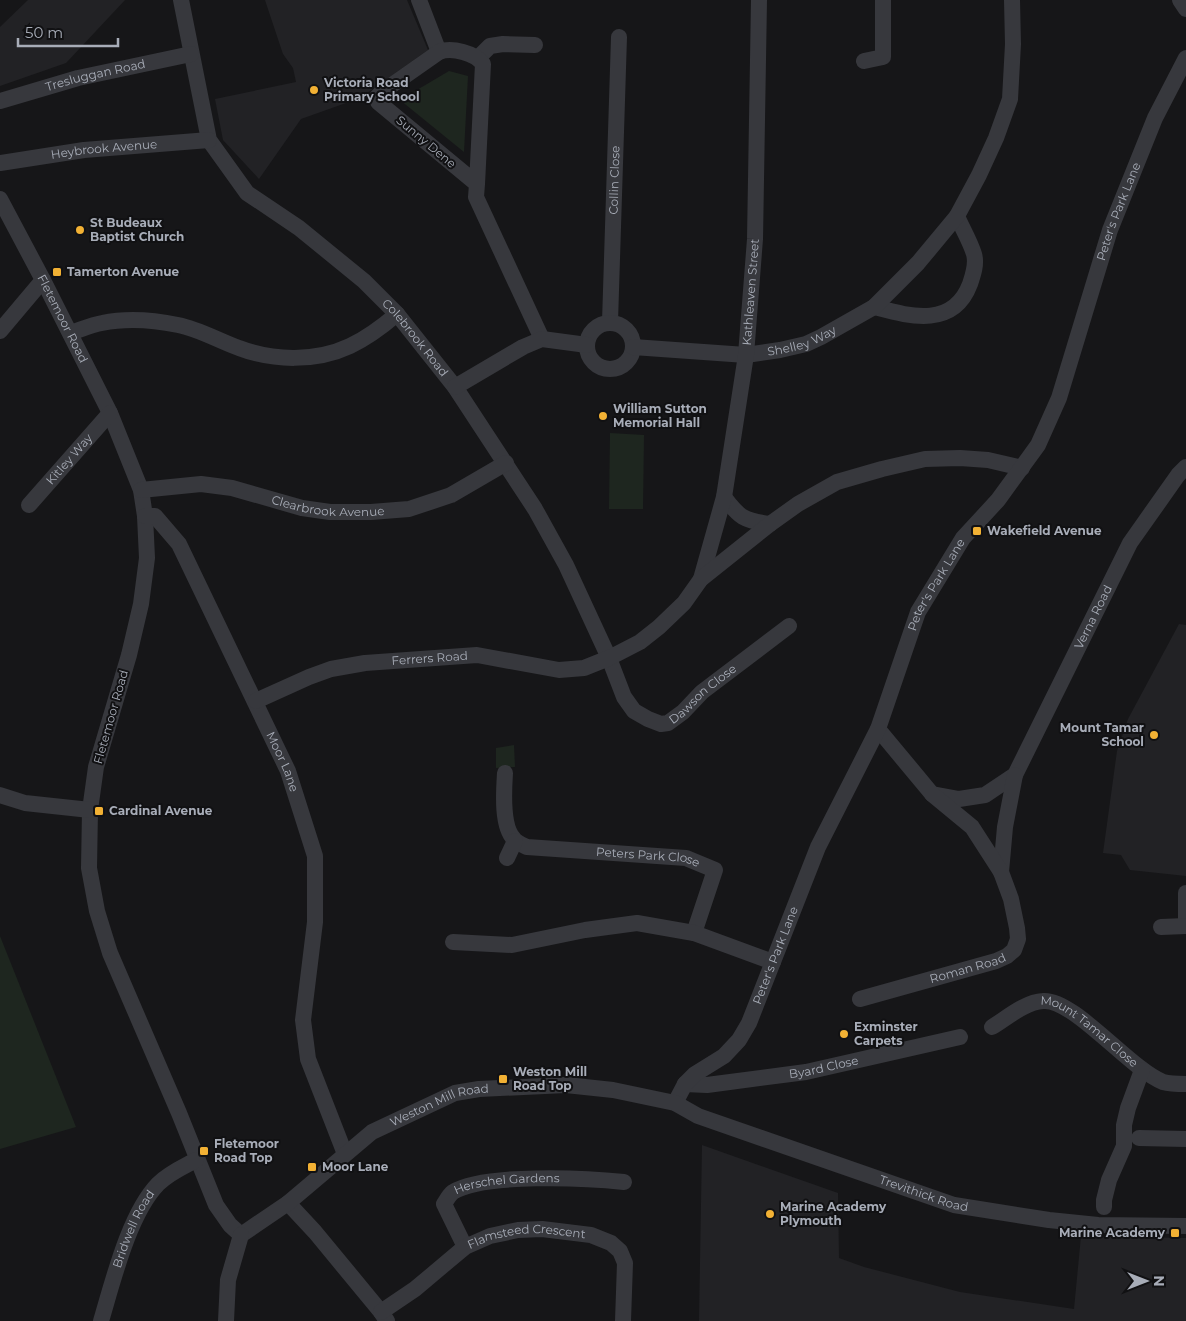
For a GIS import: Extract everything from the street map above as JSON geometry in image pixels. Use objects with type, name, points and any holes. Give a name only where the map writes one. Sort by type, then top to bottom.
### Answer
[{"type":"street","name":"Colebrook Road","points":[[181,0],[209,140],[247,193],[327,249],[398,314],[455,387],[535,509],[566,565],[609,658]]},
{"type":"street","points":[[419,0],[439,52],[448,48],[478,58],[483,64],[476,197],[542,339]]},
{"type":"street","name":"Kathleaven Street","points":[[701,579],[724,497],[746,355],[755,239],[759,0]]},
{"type":"street","points":[[864,60],[883,57],[883,0]]},
{"type":"street","name":"Shelley Way","points":[[633,347],[746,355],[780,350],[806,344],[874,307],[918,263],[956,216],[979,175],[996,138],[1010,98],[1013,44],[1012,0]]},
{"type":"street","points":[[1180,0],[1186,9]]},
{"type":"street","name":"Collin Close","points":[[610,322],[619,37]]},
{"type":"street","points":[[478,58],[490,46],[503,44],[535,46]]},
{"type":"street","name":"Sunny Dene","points":[[439,52],[382,92],[377,97],[378,102],[477,184]]},
{"type":"street","name":"Tresluggan Road","points":[[0,101],[78,78],[191,54]]},
{"type":"street","name":"Peter's Park Lane","points":[[675,1103],[685,1084],[695,1074],[724,1056],[739,1040],[749,1024],[818,847],[878,729],[918,612],[963,538],[998,500],[1038,445],[1059,398],[1110,230],[1155,118],[1185,64]]},
{"type":"street","name":"Heybrook Avenue","points":[[0,163],[84,150],[209,140]]},
{"type":"street","name":"Fletemoor Road","points":[[0,199],[110,413],[141,490],[146,516],[148,558],[141,604],[129,655],[96,767],[90,810],[89,868],[97,911],[110,953],[179,1112],[196,1160],[216,1205],[230,1225],[241,1236]]},
{"type":"street","points":[[874,307],[920,317],[938,315],[955,306],[967,290],[974,273],[974,256],[956,216]]},
{"type":"street","points":[[0,331],[43,280]]},
{"type":"street","points":[[70,333],[103,323],[130,320],[157,322],[179,325],[266,357],[291,358],[321,356],[349,346],[378,330],[398,314]]},
{"type":"street","points":[[610,322],[629,332],[633,339],[632,355],[621,366],[614,369],[598,365],[592,360],[587,345],[592,332],[603,324],[610,322]]},
{"type":"street","points":[[455,387],[523,347],[542,339],[587,345]]},
{"type":"street","name":"Kitley Way","points":[[29,505],[110,413]]},
{"type":"street","points":[[609,658],[640,642],[659,628],[684,603],[701,579],[770,524],[798,504],[837,482],[882,469],[925,460],[960,458],[988,460],[1022,468]]},
{"type":"street","name":"Clearbrook Avenue","points":[[141,490],[171,485],[201,484],[232,488],[302,508],[330,512],[371,512],[409,509],[451,494],[506,463]]},
{"type":"street","name":"Verna Road","points":[[1001,872],[1005,827],[1015,775],[1130,543],[1178,474],[1186,467]]},
{"type":"street","points":[[724,497],[736,512],[751,522],[770,524]]},
{"type":"street","name":"Moor Lane","points":[[146,516],[155,516],[179,544],[288,771],[315,856],[315,922],[302,1020],[308,1059],[345,1154]]},
{"type":"street","name":"Dawson Close","points":[[609,658],[624,697],[634,711],[654,722],[668,723],[683,712],[702,692],[789,626]]},
{"type":"street","name":"Ferrers Road","points":[[256,701],[308,676],[331,669],[365,663],[477,655],[559,670],[584,668],[609,658]]},
{"type":"street","name":"Roman Road","points":[[860,999],[985,965],[1007,956],[1014,950],[1018,939],[1011,900],[1001,872],[972,827],[932,794],[878,729]]},
{"type":"street","points":[[505,773],[504,804],[506,820],[510,834],[515,841],[507,858]]},
{"type":"street","name":"Verna Road","points":[[932,794],[959,799],[985,795],[1015,775]]},
{"type":"street","points":[[0,795],[25,803],[90,810]]},
{"type":"street","name":"Peters Park Close","points":[[515,841],[527,847],[686,858],[715,870],[694,933]]},
{"type":"street","points":[[1161,927],[1186,926],[1186,893]]},
{"type":"street","points":[[453,942],[512,945],[585,930],[637,923],[694,933],[773,962]]},
{"type":"street","name":"Mount Tamar Close","points":[[992,1027],[1027,1006],[1043,1001],[1056,1003],[1073,1012],[1142,1070],[1165,1083],[1186,1084]]},
{"type":"street","name":"Byard Close","points":[[685,1084],[707,1086],[806,1072],[960,1037]]},
{"type":"street","points":[[1104,1207],[1109,1180],[1124,1146],[1124,1125],[1128,1108],[1142,1070]]},
{"type":"street","name":"Weston Mill Road","points":[[241,1236],[288,1203],[372,1132],[454,1093],[479,1089],[566,1085],[613,1090],[675,1103]]},
{"type":"street","name":"Trevithick Road","points":[[675,1103],[698,1116],[954,1205],[1000,1214],[1098,1225],[1186,1226]]},
{"type":"street","points":[[1139,1138],[1186,1140]]},
{"type":"street","name":"Bridwell Road","points":[[101,1321],[118,1263],[142,1205],[158,1184],[175,1171],[196,1160]]},
{"type":"street","name":"Herschel Gardens","points":[[465,1247],[444,1204],[452,1193],[474,1185],[531,1178],[596,1179],[624,1182]]},
{"type":"street","points":[[288,1203],[315,1232],[384,1316]]},
{"type":"street","name":"Flamsteed Crescent","points":[[384,1316],[465,1247],[490,1236],[518,1230],[542,1229],[591,1235],[611,1242],[620,1251],[625,1263],[623,1321]]},
{"type":"street","points":[[226,1321],[228,1280],[241,1236]]},
{"type":"shaded area","points":[[28,0],[125,0],[66,63],[0,86],[0,27]]},
{"type":"shaded area","name":"Victoria Road Primary School","points":[[265,0],[407,0],[428,50],[360,98],[301,119],[259,179],[223,140],[215,99],[296,82],[293,68],[283,54]]},
{"type":"shaded area","points":[[449,71],[468,76],[464,152],[400,100]]},
{"type":"shaded area","points":[[610,433],[644,435],[643,509],[609,509]]},
{"type":"shaded area","name":"Mount Tamar School","points":[[1179,624],[1186,625],[1186,876],[1130,870],[1121,855],[1103,853],[1117,751],[1128,719]]},
{"type":"shaded area","points":[[514,745],[515,767],[496,768],[496,748]]},
{"type":"shaded area","points":[[0,936],[76,1127],[0,1149]]},
{"type":"shaded area","name":"Marine Academy Plymouth","points":[[702,1145],[838,1193],[839,1258],[864,1267],[960,1292],[1074,1309],[1081,1236],[1186,1238],[1186,1321],[699,1321]]},
{"type":"place","name":"Victoria Road Primary School","points":[[314,90]]},
{"type":"place","name":"St Budeaux Baptist Church","points":[[80,230]]},
{"type":"place","name":"Tamerton Avenue","points":[[57,272]]},
{"type":"place","name":"William Sutton Memorial Hall","points":[[603,416]]},
{"type":"place","name":"Wakefield Avenue","points":[[977,531]]},
{"type":"place","name":"Mount Tamar School","points":[[1154,735]]},
{"type":"place","name":"Cardinal Avenue","points":[[99,811]]},
{"type":"place","name":"Exminster Carpets","points":[[844,1034]]},
{"type":"place","name":"Weston Mill Road Top","points":[[503,1079]]},
{"type":"place","name":"Fletemoor Road Top","points":[[204,1151]]},
{"type":"place","name":"Moor Lane","points":[[312,1167]]},
{"type":"place","name":"Marine Academy Plymouth","points":[[770,1214]]},
{"type":"place","name":"Marine Academy","points":[[1175,1233]]}]
